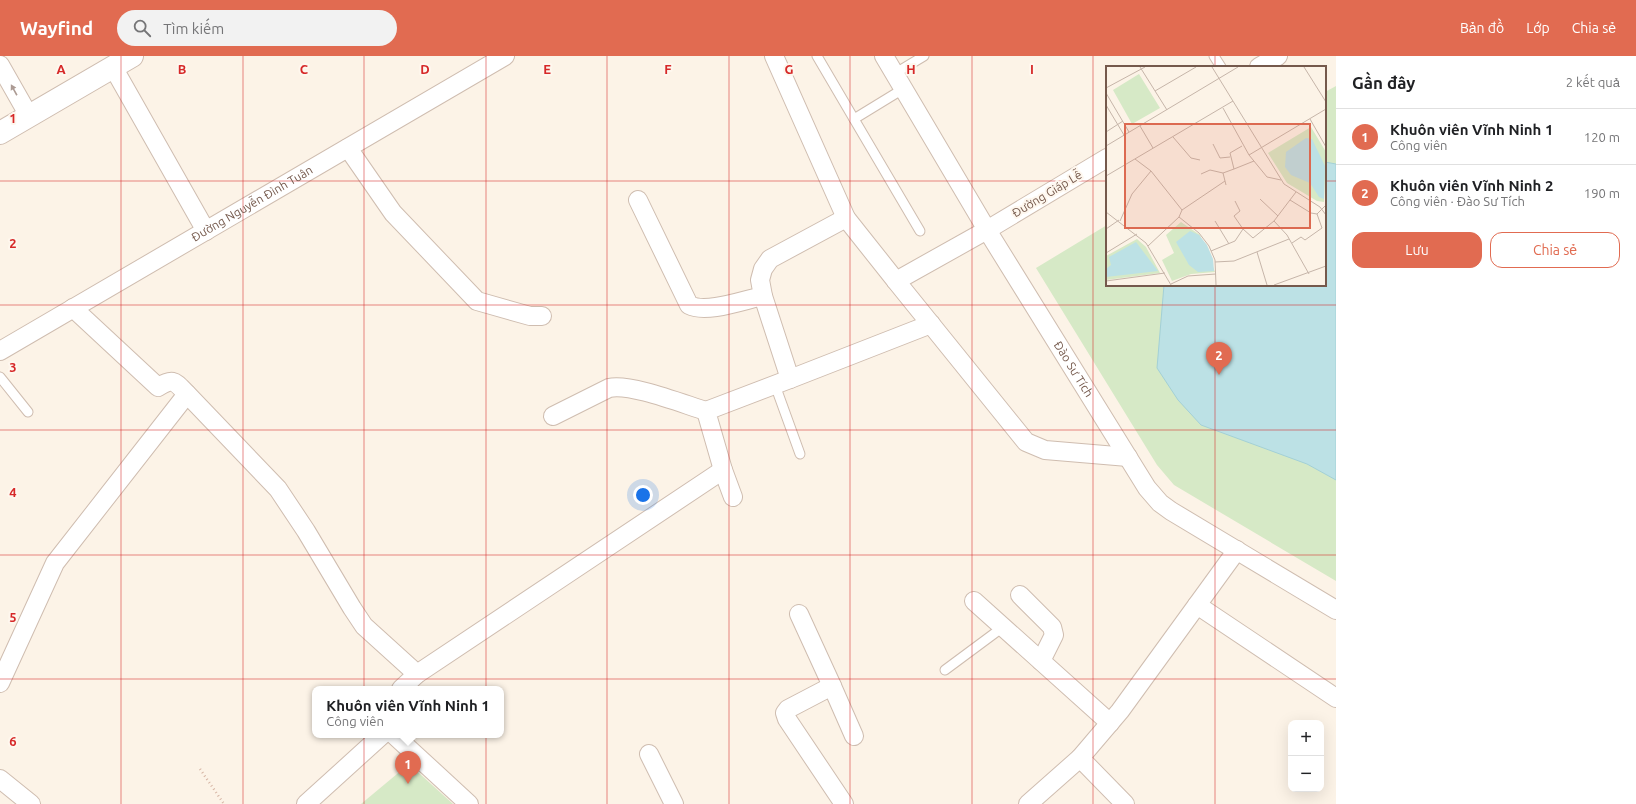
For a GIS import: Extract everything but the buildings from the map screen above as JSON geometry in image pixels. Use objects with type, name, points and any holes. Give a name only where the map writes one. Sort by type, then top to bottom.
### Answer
[{"type":"street","points":[[0,133],[132,56]]},
{"type":"street","name":"Đường Nguyễn Đình Tuân","points":[[0,351],[505,56]]},
{"type":"street","points":[[774,56],[846,218],[1026,442],[1045,450],[1128,457]]},
{"type":"street","name":"Đào Sư Tích","points":[[884,56],[988,230],[1147,488],[1160,503],[1336,610]]},
{"type":"street","points":[[1261,66],[1278,56]]},
{"type":"street","points":[[0,64],[28,116]]},
{"type":"street","points":[[113,67],[206,231]]},
{"type":"street","points":[[348,148],[392,213],[477,301],[530,316],[542,316]]},
{"type":"street","name":"Đường Giáp Lễ","points":[[896,281],[988,230],[1106,159]]},
{"type":"street","points":[[638,200],[689,305],[695,308],[706,309],[763,296]]},
{"type":"street","points":[[783,382],[760,280],[763,269],[770,259],[846,218]]},
{"type":"street","points":[[73,308],[158,387],[170,381],[174,382],[278,489],[306,531],[364,626],[417,674]]},
{"type":"street","points":[[553,416],[609,388],[617,386],[631,388],[706,411],[931,324]]},
{"type":"street","points":[[0,683],[55,563],[187,394]]},
{"type":"street","points":[[706,411],[733,497]]},
{"type":"street","points":[[404,686],[417,674],[724,470]]},
{"type":"street","points":[[1028,804],[1080,758],[1110,722],[1237,550]]},
{"type":"street","points":[[1020,595],[1052,627],[1054,635],[1041,661]]},
{"type":"street","points":[[974,601],[1110,722]]},
{"type":"street","points":[[1197,605],[1336,698]]},
{"type":"street","points":[[799,614],[854,736]]},
{"type":"street","points":[[832,686],[788,709],[785,713],[787,719],[844,804]]},
{"type":"street","points":[[306,804],[379,738]]},
{"type":"street","points":[[397,738],[469,804]]},
{"type":"street","points":[[649,754],[674,804]]},
{"type":"street","points":[[1080,758],[1125,804]]},
{"type":"street","points":[[0,779],[32,804]]},
{"type":"lane","points":[[817,56],[920,231]]},
{"type":"lane","points":[[854,119],[899,82],[924,56]]},
{"type":"lane","points":[[1214,56],[1220,66]]},
{"type":"lane","points":[[0,377],[28,412]]},
{"type":"lane","points":[[783,382],[800,454]]},
{"type":"lane","points":[[945,670],[1003,627]]},
{"type":"path","points":[[200,769],[224,804]]},
{"type":"green space","points":[[1336,86],[1336,581],[1174,485],[1157,465],[1036,268],[1106,226],[1106,286],[1326,286],[1326,91]]},
{"type":"green space","points":[[409,764],[453,804],[361,804]]},
{"type":"water","points":[[1326,162],[1336,164],[1336,480],[1307,464],[1201,425],[1178,400],[1157,368],[1164,286],[1326,286]]},
{"type":"place","name":"Khuôn viên Vĩnh Ninh 2","points":[[1219,375]]},
{"type":"place","name":"Khuôn viên Vĩnh Ninh 1","points":[[408,784]]}]
